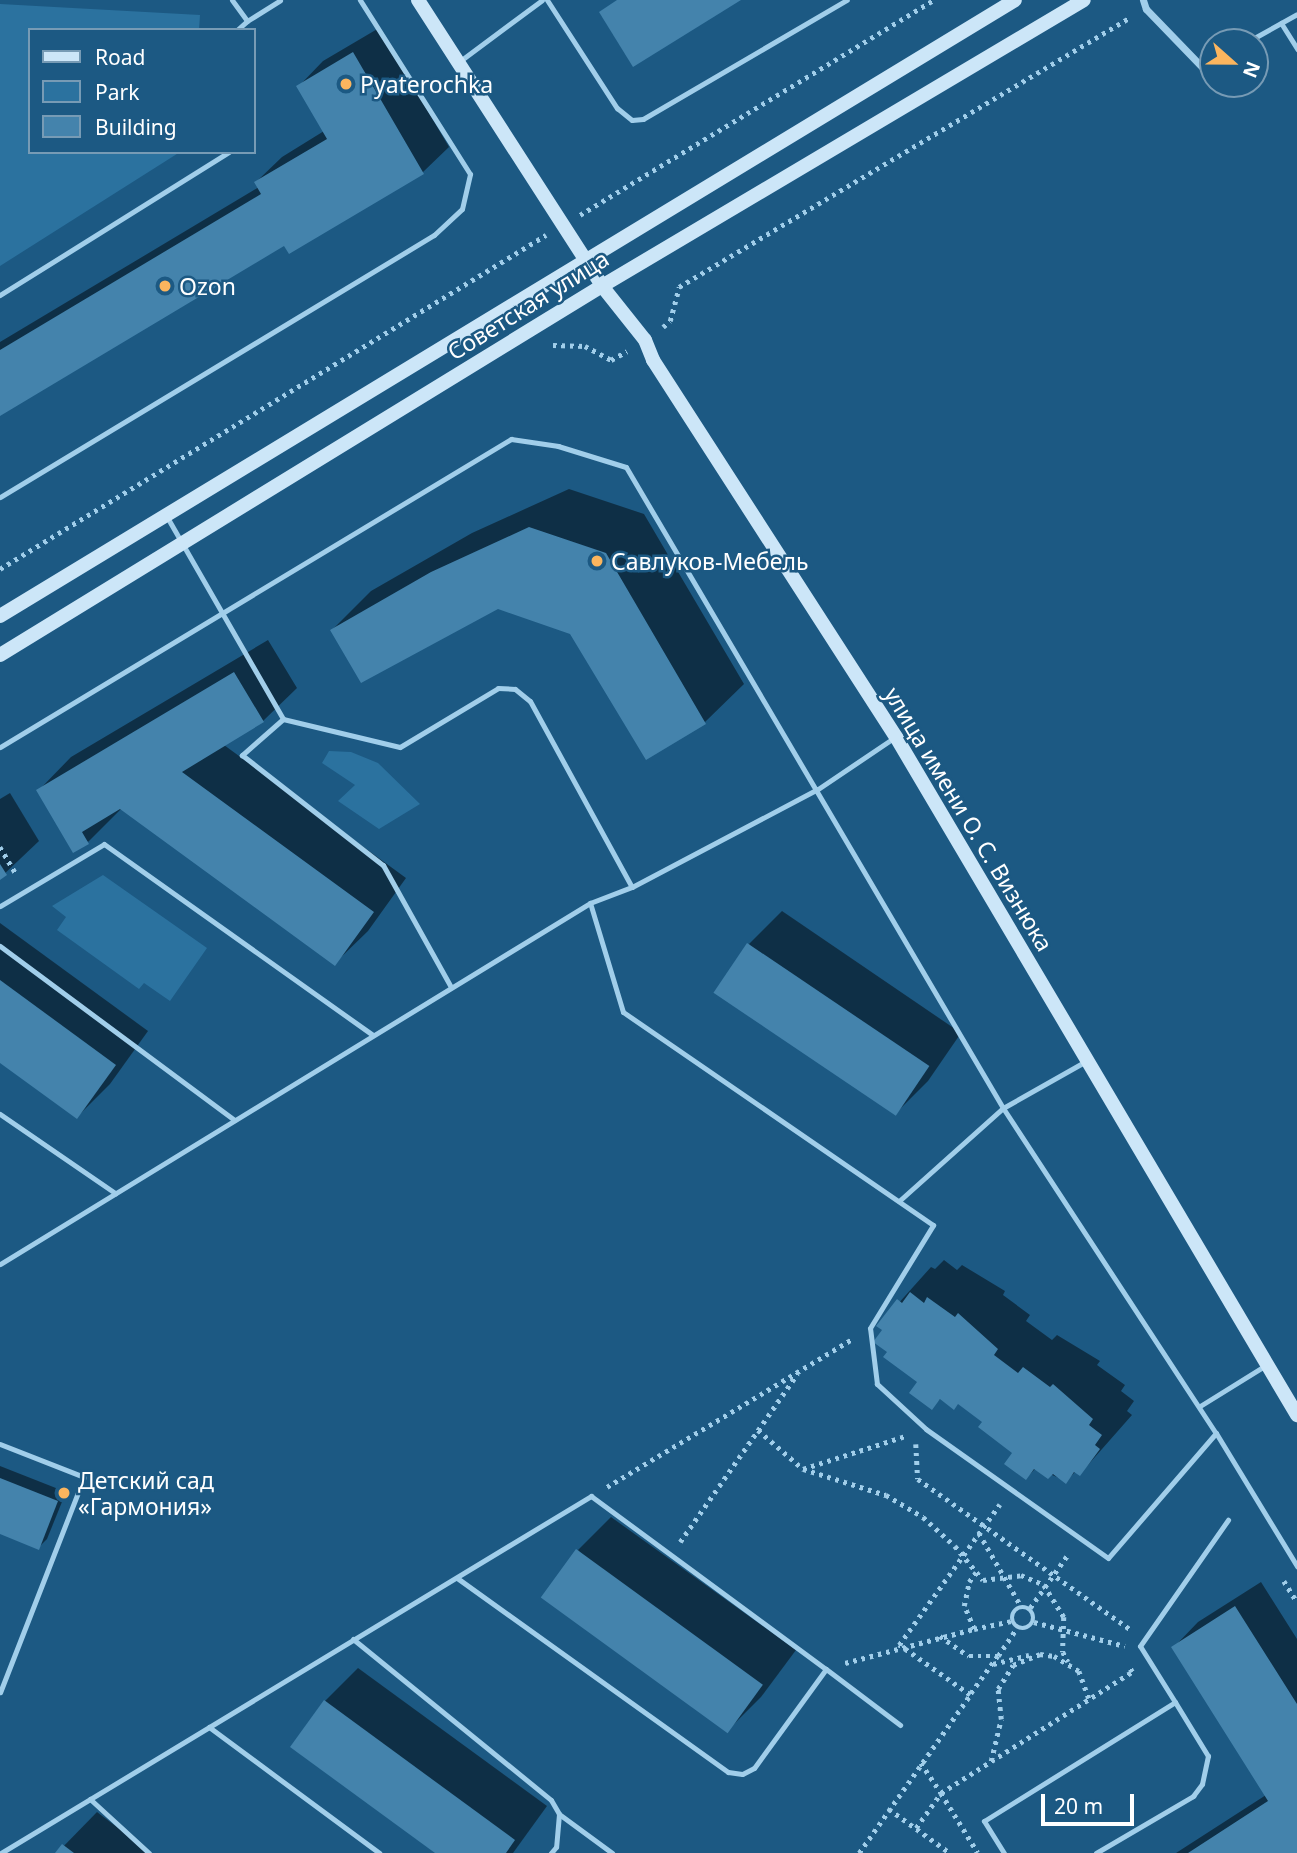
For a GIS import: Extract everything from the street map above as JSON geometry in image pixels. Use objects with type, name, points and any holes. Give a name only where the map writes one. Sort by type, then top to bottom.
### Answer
[{"type":"main road","name":"улица имени О. С. Визнюка","points":[[418,0],[602,286],[645,340],[653,360],[895,737],[1297,1415]]},
{"type":"main road","name":"Советская улица","points":[[0,616],[1015,0]]},
{"type":"main road","name":"Советская улица","points":[[0,655],[186,545],[602,286],[1084,0]]},
{"type":"street","points":[[1143,0],[1146,9],[1199,64]]},
{"type":"lane","points":[[232,0],[247,21]]},
{"type":"lane","points":[[239,28],[280,0]]},
{"type":"lane","points":[[0,497],[434,235],[461,209],[470,174],[360,0]]},
{"type":"lane","points":[[459,62],[541,0]]},
{"type":"lane","points":[[547,0],[617,108],[632,120],[643,119],[847,0]]},
{"type":"lane","points":[[1269,30],[1297,14]]},
{"type":"lane","points":[[1281,23],[1297,49]]},
{"type":"lane","points":[[0,295],[226,154]]},
{"type":"lane","points":[[0,747],[511,439],[569,449],[626,467],[818,789],[1003,1108],[1200,1406],[1297,1566]]},
{"type":"lane","points":[[167,516],[186,545],[222,614],[283,719],[400,747],[498,688],[515,689],[530,701],[632,887]]},
{"type":"lane","points":[[283,719],[242,755],[383,865],[451,987]]},
{"type":"lane","points":[[0,1264],[590,903],[632,887],[818,789],[895,737]]},
{"type":"lane","points":[[0,906],[104,844],[373,1035]]},
{"type":"lane","points":[[590,903],[623,1012],[933,1225],[870,1328],[877,1384],[926,1429],[1108,1558],[1216,1433]]},
{"type":"lane","points":[[0,946],[234,1121]]},
{"type":"lane","points":[[899,1200],[1003,1108],[1086,1061]]},
{"type":"lane","points":[[0,1114],[115,1193]]},
{"type":"lane","points":[[1200,1406],[1266,1365]]},
{"type":"lane","points":[[0,1444],[84,1477],[0,1692]]},
{"type":"lane","points":[[1,1853],[591,1496],[900,1725]]},
{"type":"lane","points":[[1096,1853],[1193,1796],[1202,1784],[1208,1756],[1140,1646],[1228,1520]]},
{"type":"lane","points":[[457,1578],[728,1772],[742,1774],[754,1768],[826,1670]]},
{"type":"lane","points":[[353,1639],[551,1800],[559,1814],[612,1853]]},
{"type":"lane","points":[[1004,1853],[984,1821],[1175,1702]]},
{"type":"lane","points":[[209,1727],[379,1853]]},
{"type":"lane","points":[[90,1799],[149,1853]]},
{"type":"lane","points":[[551,1853],[559,1814]]},
{"type":"path","points":[[0,569],[933,0]]},
{"type":"path","points":[[553,345],[585,346],[611,360],[670,321],[679,287],[1146,9]]},
{"type":"path","points":[[0,847],[26,890]]},
{"type":"path","points":[[591,1496],[870,1328]]},
{"type":"path","points":[[671,1555],[800,1371]]},
{"type":"path","points":[[758,1430],[803,1469],[886,1495],[923,1517],[983,1580],[1003,1574],[1020,1575],[1045,1587],[1060,1605],[1066,1630],[1063,1652],[1068,1662]]},
{"type":"path","points":[[803,1469],[915,1433],[918,1479],[1131,1628],[1126,1655]]},
{"type":"path","points":[[899,1646],[1010,1489]]},
{"type":"path","points":[[979,1533],[1021,1606],[1030,1608]]},
{"type":"path","points":[[1030,1608],[1079,1538]]},
{"type":"path","points":[[974,1629],[964,1606],[969,1582],[976,1572]]},
{"type":"path","points":[[1017,1628],[1012,1621],[1012,1615],[1021,1606]]},
{"type":"path","points":[[1030,1608],[1034,1622]]},
{"type":"path","points":[[826,1670],[899,1646],[1012,1621]]},
{"type":"path","points":[[1034,1622],[1126,1646],[1140,1646]]},
{"type":"path","points":[[1017,1628],[1028,1628],[1034,1622]]},
{"type":"path","points":[[859,1853],[1017,1628]]},
{"type":"path","points":[[940,1636],[969,1656],[998,1656]]},
{"type":"path","points":[[899,1646],[970,1695]]},
{"type":"path","points":[[992,1665],[1040,1654],[1068,1662],[1079,1671],[1089,1698]]},
{"type":"path","points":[[991,1761],[1001,1719],[998,1689],[1003,1676],[1013,1665],[1040,1654]]},
{"type":"path","points":[[916,1828],[941,1793],[1132,1672],[1129,1664]]},
{"type":"path","points":[[922,1763],[978,1853]]},
{"type":"path","points":[[890,1809],[950,1853]]},
{"type":"green space","points":[[0,4],[200,15],[199,28],[28,28],[28,154],[177,154],[0,266]]},
{"type":"green space","points":[[329,751],[351,752],[378,763],[420,804],[379,829],[338,801],[355,785],[322,763]]},
{"type":"green space","points":[[103,875],[207,948],[170,1001],[144,983],[139,989],[57,930],[66,917],[52,906]]},
{"type":"building","points":[[617,0],[741,0],[633,67],[599,12]]},
{"type":"building","points":[[353,52],[424,174],[289,254],[284,246],[0,416],[0,350],[261,194],[254,182],[327,139],[296,86]]},
{"type":"building","points":[[529,527],[606,553],[706,724],[646,760],[570,634],[498,609],[361,683],[330,630],[431,572]]},
{"type":"building","points":[[234,672],[264,722],[182,772],[374,912],[335,966],[120,809],[82,832],[89,844],[73,853],[36,790]]},
{"type":"building","points":[[0,864],[7,875],[0,880]]},
{"type":"building","points":[[747,943],[929,1066],[896,1116],[713,993]]},
{"type":"building","points":[[0,980],[116,1065],[77,1119],[0,1063]]},
{"type":"building","points":[[910,1292],[924,1303],[927,1297],[955,1317],[958,1313],[998,1349],[994,1355],[1018,1373],[1023,1367],[1050,1387],[1053,1384],[1093,1419],[1089,1425],[1102,1435],[1095,1445],[1100,1449],[1080,1476],[1074,1472],[1066,1484],[1053,1474],[1048,1479],[1034,1469],[1026,1480],[1004,1464],[1012,1453],[978,1427],[982,1422],[958,1404],[954,1410],[940,1399],[932,1410],[909,1393],[917,1382],[883,1357],[887,1352],[873,1342],[882,1330],[876,1326],[897,1299],[902,1303]]},
{"type":"building","points":[[0,1478],[58,1501],[39,1550],[0,1534]]},
{"type":"building","points":[[576,1549],[763,1685],[728,1733],[541,1598]]},
{"type":"building","points":[[1235,1606],[1297,1704],[1297,1853],[1188,1853],[1268,1801],[1171,1647]]},
{"type":"building","points":[[324,1700],[515,1840],[506,1853],[435,1853],[290,1747]]},
{"type":"building","points":[[62,1844],[74,1853],[55,1853]]},
{"type":"place","name":"Pyaterochka","points":[[346,84]]},
{"type":"place","name":"Ozon","points":[[165,286]]},
{"type":"place","name":"Савлуков-Мебель","points":[[597,561]]},
{"type":"place","name":"Детский сад «Гармония»","points":[[64,1493]]}]
